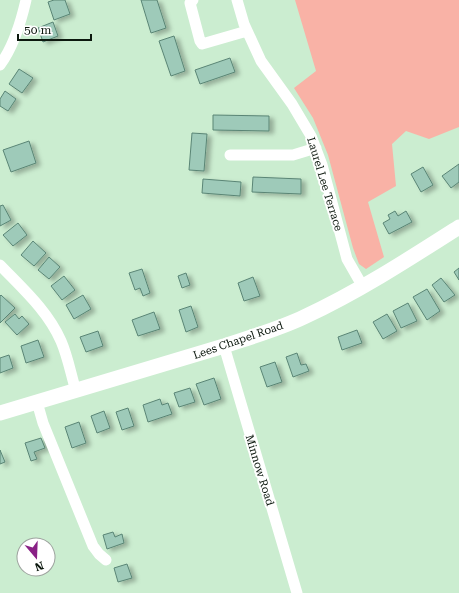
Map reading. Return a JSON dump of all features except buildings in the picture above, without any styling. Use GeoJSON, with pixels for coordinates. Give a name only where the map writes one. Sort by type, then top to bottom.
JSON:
{"type":"FeatureCollection","features":[{"type":"Feature","properties":{"kind":"main road","name":"Lees Chapel Road"},"geometry":{"type":"LineString","coordinates":[[0,413],[224,346],[304,317],[363,287],[459,227]]}},
{"type":"Feature","properties":{"kind":"street"},"geometry":{"type":"LineString","coordinates":[[0,65],[5,59],[20,25],[26,0]]}},
{"type":"Feature","properties":{"kind":"street"},"geometry":{"type":"LineString","coordinates":[[193,0],[190,3],[202,44],[247,31]]}},
{"type":"Feature","properties":{"kind":"street","name":"Laurel Lee Terrace"},"geometry":{"type":"LineString","coordinates":[[238,0],[244,24],[261,61],[292,104],[312,136],[322,165],[347,259],[363,287]]}},
{"type":"Feature","properties":{"kind":"street"},"geometry":{"type":"LineString","coordinates":[[230,155],[293,155],[316,148]]}},
{"type":"Feature","properties":{"kind":"street"},"geometry":{"type":"LineString","coordinates":[[0,265],[39,306],[55,328],[62,342],[76,391]]}},
{"type":"Feature","properties":{"kind":"street","name":"Minnow Road"},"geometry":{"type":"LineString","coordinates":[[224,346],[297,593]]}},
{"type":"Feature","properties":{"kind":"street"},"geometry":{"type":"LineString","coordinates":[[37,402],[43,423],[93,546],[106,560]]}},
{"type":"Feature","properties":{"kind":"shaded area"},"geometry":{"type":"Polygon","coordinates":[[[295,0],[459,0],[459,127],[429,139],[406,131],[392,144],[396,186],[368,202],[384,257],[366,269],[359,264],[353,248],[328,155],[313,118],[294,88],[316,71],[295,0]]]}}]}
